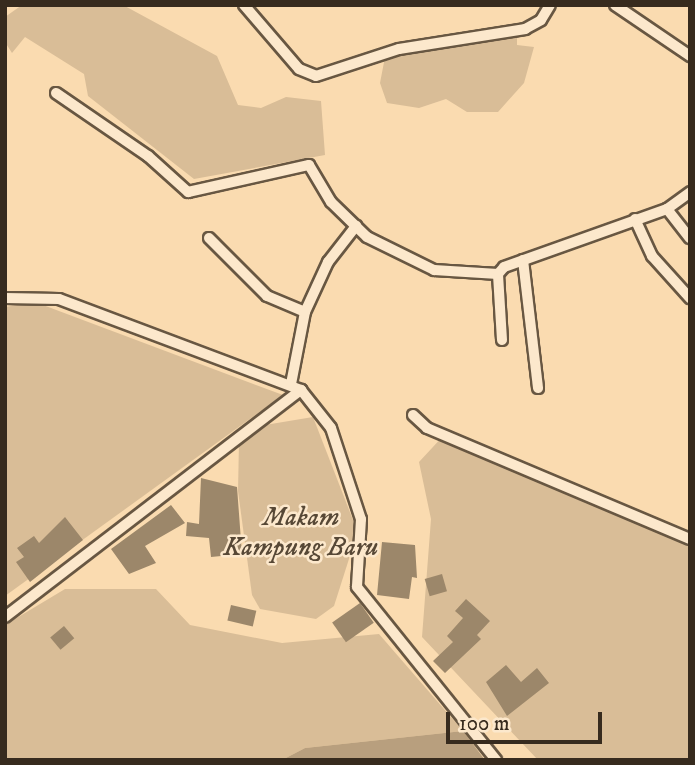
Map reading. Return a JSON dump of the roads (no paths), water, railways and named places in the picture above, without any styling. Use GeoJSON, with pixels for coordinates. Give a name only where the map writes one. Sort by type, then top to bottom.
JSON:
{"type":"FeatureCollection","features":[{"type":"Feature","properties":{"kind":"street"},"geometry":{"type":"LineString","coordinates":[[244,5],[299,69],[316,76],[399,49],[525,29],[541,20],[550,5]]}},
{"type":"Feature","properties":{"kind":"street"},"geometry":{"type":"LineString","coordinates":[[615,5],[690,56]]}},
{"type":"Feature","properties":{"kind":"street"},"geometry":{"type":"LineString","coordinates":[[56,93],[148,156],[188,192],[309,164],[331,202],[356,226],[434,270],[498,274],[523,260],[667,209],[690,192]]}},
{"type":"Feature","properties":{"kind":"street"},"geometry":{"type":"LineString","coordinates":[[667,209],[690,239]]}},
{"type":"Feature","properties":{"kind":"street"},"geometry":{"type":"LineString","coordinates":[[635,219],[652,256],[690,298]]}},
{"type":"Feature","properties":{"kind":"street"},"geometry":{"type":"LineString","coordinates":[[5,617],[296,387],[305,312],[328,262],[356,226]]}},
{"type":"Feature","properties":{"kind":"street"},"geometry":{"type":"LineString","coordinates":[[209,238],[267,296],[305,312]]}},
{"type":"Feature","properties":{"kind":"street"},"geometry":{"type":"LineString","coordinates":[[523,260],[538,388]]}},
{"type":"Feature","properties":{"kind":"street"},"geometry":{"type":"LineString","coordinates":[[498,274],[502,340]]}},
{"type":"Feature","properties":{"kind":"street"},"geometry":{"type":"LineString","coordinates":[[5,298],[59,299],[296,387],[331,428],[361,519],[357,587],[496,760]]}},
{"type":"Feature","properties":{"kind":"street"},"geometry":{"type":"LineString","coordinates":[[413,415],[427,428],[690,539]]}},
{"type":"Feature","properties":{"kind":"park label","name":"Makam Kampung Baru"},"geometry":{"type":"Point","coordinates":[301,533]}}]}
